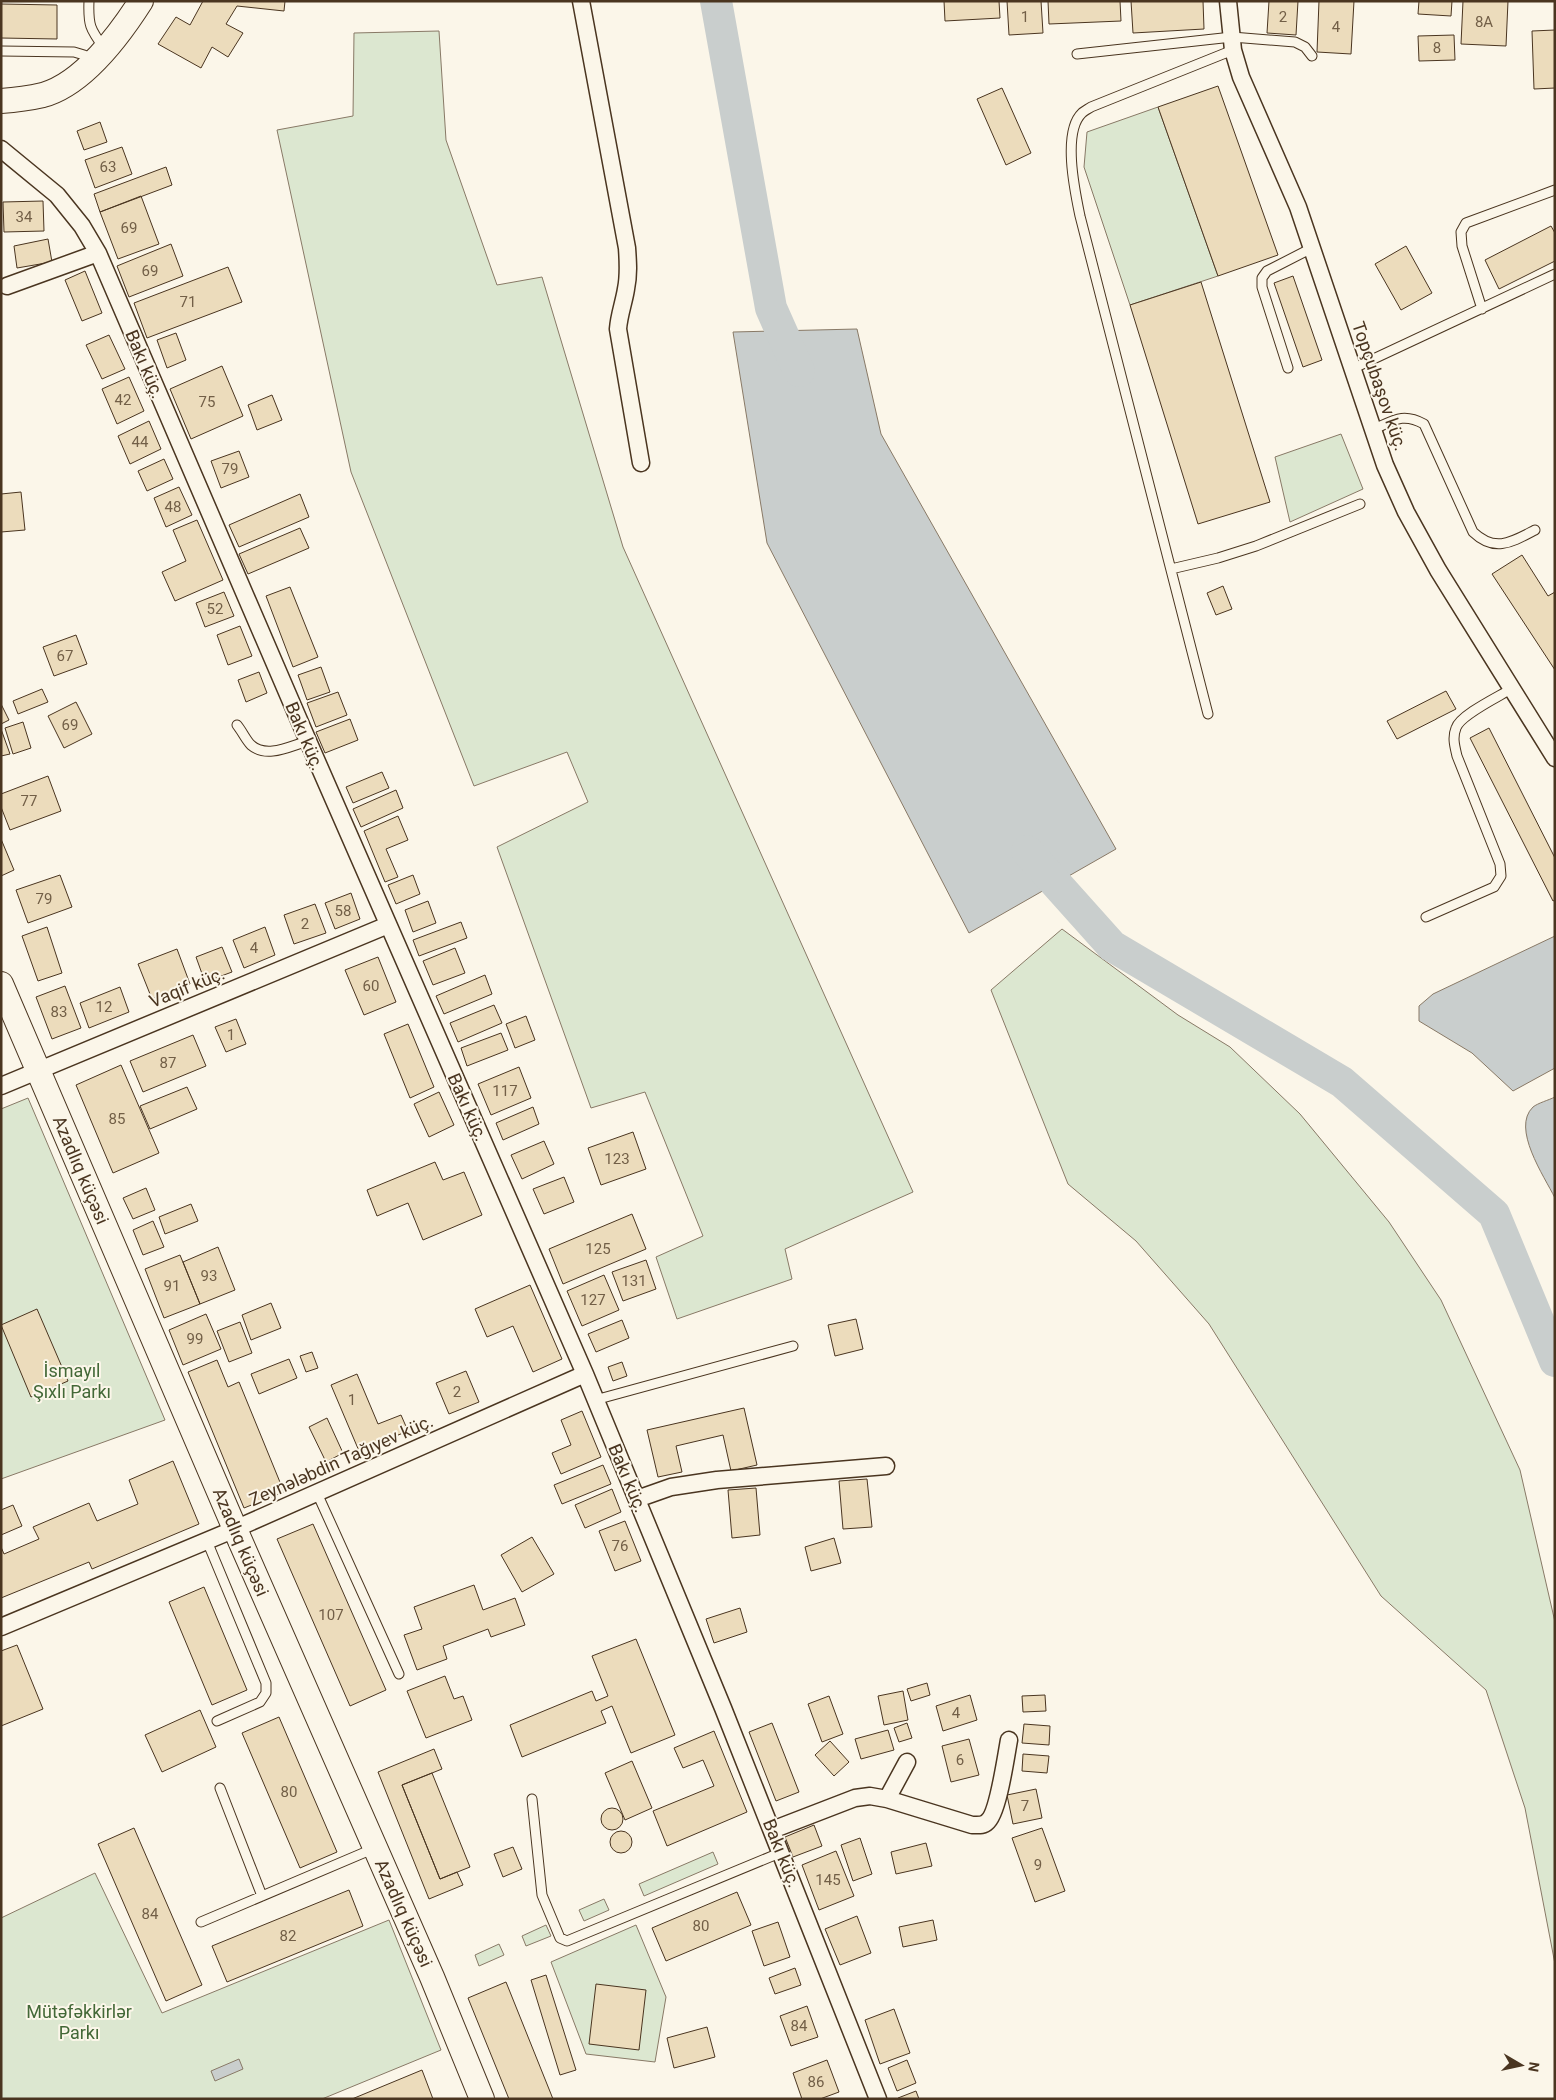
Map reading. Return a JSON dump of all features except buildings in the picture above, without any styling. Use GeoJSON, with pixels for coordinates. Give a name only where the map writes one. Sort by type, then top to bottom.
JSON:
{"type":"FeatureCollection","features":[{"type":"Feature","properties":{"kind":"street"},"geometry":{"type":"LineString","coordinates":[[1,101],[44,95],[68,82],[98,56],[141,1]]}},
{"type":"Feature","properties":{"kind":"street"},"geometry":{"type":"LineString","coordinates":[[581,1],[627,248],[629,268],[626,289],[619,314],[618,329],[641,463]]}},
{"type":"Feature","properties":{"kind":"street","name":"Topçubaşov küç."},"geometry":{"type":"LineString","coordinates":[[1228,1],[1232,44],[1241,77],[1298,207],[1372,430],[1406,512],[1438,570],[1555,758]]}},
{"type":"Feature","properties":{"kind":"street","name":"Bakı küç."},"geometry":{"type":"LineString","coordinates":[[1,149],[57,195],[82,226],[98,253],[388,926],[596,1400],[782,1852],[878,2099]]}},
{"type":"Feature","properties":{"kind":"street"},"geometry":{"type":"LineString","coordinates":[[6,286],[98,253]]}},
{"type":"Feature","properties":{"kind":"street","name":"Vaqif küç."},"geometry":{"type":"LineString","coordinates":[[1,1086],[38,1069],[388,926]]}},
{"type":"Feature","properties":{"kind":"street","name":"Azadlıq küçəsi"},"geometry":{"type":"LineString","coordinates":[[1,984],[235,1529],[432,1977],[478,2097]]}},
{"type":"Feature","properties":{"kind":"street","name":"Zeynələbdin Tağıyev küç."},"geometry":{"type":"LineString","coordinates":[[1,1627],[235,1529],[585,1374]]}},
{"type":"Feature","properties":{"kind":"street"},"geometry":{"type":"LineString","coordinates":[[637,1499],[671,1487],[717,1480],[886,1466]]}},
{"type":"Feature","properties":{"kind":"street"},"geometry":{"type":"LineString","coordinates":[[772,1830],[855,1798],[870,1796],[887,1798],[972,1825],[981,1825],[989,1821],[996,1808],[1009,1740]]}},
{"type":"Feature","properties":{"kind":"street"},"geometry":{"type":"LineString","coordinates":[[887,1798],[907,1762]]}},
{"type":"Feature","properties":{"kind":"lane"},"geometry":{"type":"LineString","coordinates":[[1,51],[74,52],[98,56],[88,21],[89,1]]}},
{"type":"Feature","properties":{"kind":"lane"},"geometry":{"type":"LineString","coordinates":[[1077,54],[1295,42],[1305,47],[1312,56]]}},
{"type":"Feature","properties":{"kind":"lane"},"geometry":{"type":"LineString","coordinates":[[1208,714],[1080,216],[1072,166],[1072,143],[1074,128],[1080,114],[1091,107],[1232,44]]}},
{"type":"Feature","properties":{"kind":"lane"},"geometry":{"type":"LineString","coordinates":[[1482,309],[1462,246],[1461,232],[1466,223],[1555,190]]}},
{"type":"Feature","properties":{"kind":"lane"},"geometry":{"type":"LineString","coordinates":[[1288,368],[1262,287],[1262,278],[1267,271],[1312,248]]}},
{"type":"Feature","properties":{"kind":"lane"},"geometry":{"type":"LineString","coordinates":[[1352,369],[1555,274]]}},
{"type":"Feature","properties":{"kind":"lane"},"geometry":{"type":"LineString","coordinates":[[1372,430],[1399,418],[1412,418],[1424,424],[1473,532],[1482,540],[1491,544],[1509,544],[1535,530]]}},
{"type":"Feature","properties":{"kind":"lane"},"geometry":{"type":"LineString","coordinates":[[1171,569],[1218,558],[1256,546],[1360,504]]}},
{"type":"Feature","properties":{"kind":"lane"},"geometry":{"type":"LineString","coordinates":[[1426,917],[1494,887],[1501,876],[1500,864],[1457,756],[1454,742],[1456,727],[1464,719],[1511,689]]}},
{"type":"Feature","properties":{"kind":"lane"},"geometry":{"type":"LineString","coordinates":[[238,725],[250,744],[260,751],[270,752],[308,741]]}},
{"type":"Feature","properties":{"kind":"lane"},"geometry":{"type":"LineString","coordinates":[[596,1400],[793,1346]]}},
{"type":"Feature","properties":{"kind":"lane"},"geometry":{"type":"LineString","coordinates":[[317,1493],[399,1674]]}},
{"type":"Feature","properties":{"kind":"lane"},"geometry":{"type":"LineString","coordinates":[[207,1541],[266,1683],[266,1693],[260,1702],[217,1721]]}},
{"type":"Feature","properties":{"kind":"lane"},"geometry":{"type":"LineString","coordinates":[[220,1788],[262,1896]]}},
{"type":"Feature","properties":{"kind":"lane"},"geometry":{"type":"LineString","coordinates":[[532,1799],[542,1895],[560,1938],[567,1942],[782,1852]]}},
{"type":"Feature","properties":{"kind":"lane"},"geometry":{"type":"LineString","coordinates":[[202,1922],[376,1848]]}},
{"type":"Feature","properties":{"kind":"green space"},"geometry":{"type":"Polygon","coordinates":[[[439,31],[446,140],[497,285],[542,277],[623,547],[913,1192],[785,1249],[792,1279],[677,1319],[656,1257],[703,1236],[645,1092],[591,1108],[497,847],[588,802],[567,752],[474,786],[351,472],[277,130],[353,116],[354,33],[439,31]]]}},
{"type":"Feature","properties":{"kind":"green space"},"geometry":{"type":"Polygon","coordinates":[[[1158,107],[1218,276],[1130,305],[1084,167],[1087,132],[1158,107]]]}},
{"type":"Feature","properties":{"kind":"green space"},"geometry":{"type":"Polygon","coordinates":[[[1341,434],[1363,489],[1290,522],[1275,457],[1341,434]]]}},
{"type":"Feature","properties":{"kind":"green space"},"geometry":{"type":"Polygon","coordinates":[[[1062,929],[1178,1015],[1230,1047],[1300,1114],[1389,1222],[1441,1300],[1520,1470],[1555,1622],[1555,1964],[1525,1808],[1486,1690],[1381,1596],[1209,1324],[1136,1241],[1068,1184],[991,990],[1062,929]]]}},
{"type":"Feature","properties":{"kind":"green space","name":"İsmayıl Şıxlı Parkı"},"geometry":{"type":"Polygon","coordinates":[[[28,1098],[165,1420],[1,1479],[1,1109],[28,1098]]]}},
{"type":"Feature","properties":{"kind":"green space"},"geometry":{"type":"Polygon","coordinates":[[[713,1852],[718,1864],[644,1896],[639,1884],[713,1852]]]}},
{"type":"Feature","properties":{"kind":"green space","name":"Mütəfəkkirlər Parkı"},"geometry":{"type":"Polygon","coordinates":[[[95,1873],[162,2013],[389,1920],[441,2050],[322,2099],[1,2099],[1,1918],[95,1873]]]}},
{"type":"Feature","properties":{"kind":"green space"},"geometry":{"type":"Polygon","coordinates":[[[604,1899],[609,1910],[584,1921],[579,1910],[604,1899]]]}},
{"type":"Feature","properties":{"kind":"green space"},"geometry":{"type":"Polygon","coordinates":[[[546,1925],[551,1936],[526,1946],[522,1936],[546,1925]]]}},
{"type":"Feature","properties":{"kind":"green space"},"geometry":{"type":"Polygon","coordinates":[[[636,1925],[666,1997],[655,2062],[586,2054],[551,1962],[636,1925]]]}},
{"type":"Feature","properties":{"kind":"green space"},"geometry":{"type":"Polygon","coordinates":[[[499,1944],[504,1955],[479,1966],[475,1955],[499,1944]]]}},
{"type":"Feature","properties":{"kind":"shaded area"},"geometry":{"type":"Polygon","coordinates":[[[857,329],[881,434],[1116,849],[969,933],[767,543],[733,332],[857,329]]]}},
{"type":"Feature","properties":{"kind":"shaded area"},"geometry":{"type":"Polygon","coordinates":[[[1555,936],[1555,1068],[1513,1091],[1472,1053],[1419,1021],[1419,1006],[1433,994],[1555,936]]]}},
{"type":"Feature","properties":{"kind":"shaded area"},"geometry":{"type":"Polygon","coordinates":[[[1555,1097],[1555,1198],[1537,1165],[1527,1139],[1526,1127],[1527,1116],[1533,1107],[1555,1097]]]}},
{"type":"Feature","properties":{"kind":"shaded area"},"geometry":{"type":"Polygon","coordinates":[[[239,2059],[243,2069],[215,2081],[211,2071],[239,2059]]]}},
{"type":"Feature","properties":{"kind":"waterway"},"geometry":{"type":"LineString","coordinates":[[716,1],[771,308],[799,371]]}},
{"type":"Feature","properties":{"kind":"waterway"},"geometry":{"type":"LineString","coordinates":[[1027,851],[1112,946],[1342,1082],[1494,1214],[1555,1361]]}}]}
